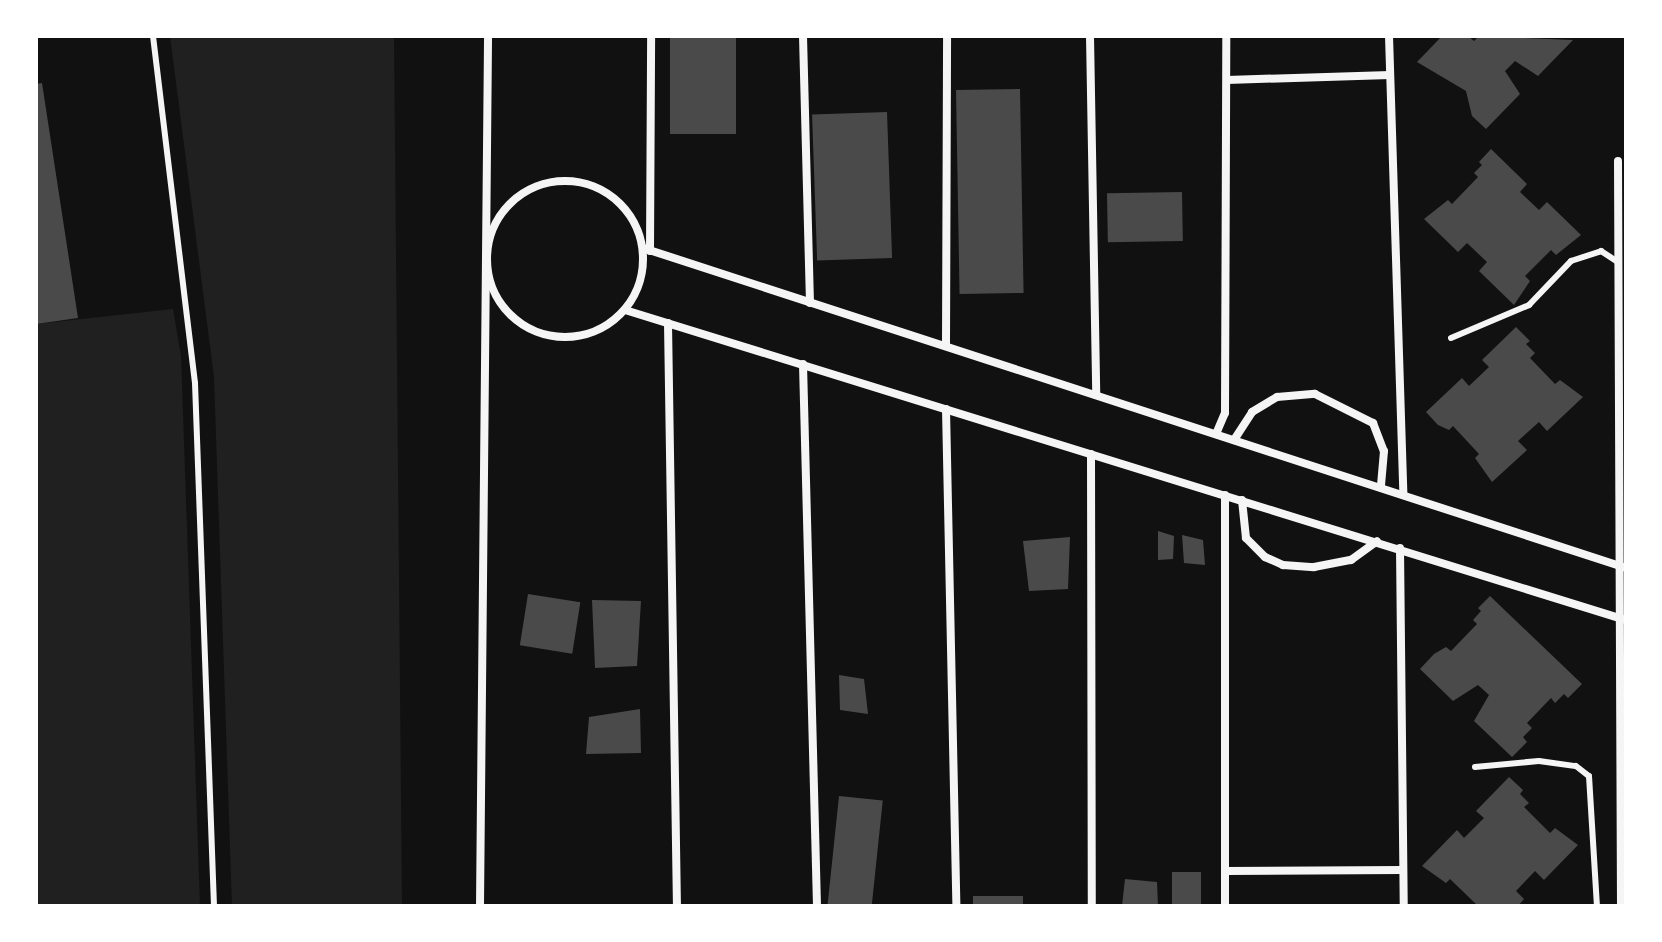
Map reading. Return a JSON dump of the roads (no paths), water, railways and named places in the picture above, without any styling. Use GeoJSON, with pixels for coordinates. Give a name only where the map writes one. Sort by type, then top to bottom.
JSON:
{"type":"FeatureCollection","features":[{"type":"Feature","properties":{"kind":"street"},"geometry":{"type":"LineString","coordinates":[[480,906],[488,36]]}},
{"type":"Feature","properties":{"kind":"street"},"geometry":{"type":"LineString","coordinates":[[651,36],[646,249],[637,291],[625,310],[583,335],[558,337],[534,331],[497,298],[488,250],[495,226],[509,205],[552,182],[601,189],[636,224],[646,249],[946,344],[1624,567]]}},
{"type":"Feature","properties":{"kind":"street"},"geometry":{"type":"LineString","coordinates":[[803,36],[810,303]]}},
{"type":"Feature","properties":{"kind":"street"},"geometry":{"type":"LineString","coordinates":[[946,344],[947,36]]}},
{"type":"Feature","properties":{"kind":"street"},"geometry":{"type":"LineString","coordinates":[[1090,36],[1096,395]]}},
{"type":"Feature","properties":{"kind":"street"},"geometry":{"type":"LineString","coordinates":[[1216,434],[1225,413],[1226,36]]}},
{"type":"Feature","properties":{"kind":"street"},"geometry":{"type":"LineString","coordinates":[[1389,36],[1403,493]]}},
{"type":"Feature","properties":{"kind":"street"},"geometry":{"type":"LineString","coordinates":[[1227,80],[1390,75]]}},
{"type":"Feature","properties":{"kind":"street"},"geometry":{"type":"LineString","coordinates":[[1618,161],[1624,567],[1621,906]]}},
{"type":"Feature","properties":{"kind":"street"},"geometry":{"type":"LineString","coordinates":[[625,310],[1623,618]]}},
{"type":"Feature","properties":{"kind":"street"},"geometry":{"type":"LineString","coordinates":[[668,323],[677,906]]}},
{"type":"Feature","properties":{"kind":"street"},"geometry":{"type":"LineString","coordinates":[[803,364],[817,906]]}},
{"type":"Feature","properties":{"kind":"street"},"geometry":{"type":"LineString","coordinates":[[1234,440],[1252,412],[1277,397],[1315,394],[1373,423],[1384,451],[1381,486]]}},
{"type":"Feature","properties":{"kind":"street"},"geometry":{"type":"LineString","coordinates":[[946,409],[956,906]]}},
{"type":"Feature","properties":{"kind":"street"},"geometry":{"type":"LineString","coordinates":[[1091,454],[1092,906]]}},
{"type":"Feature","properties":{"kind":"street"},"geometry":{"type":"LineString","coordinates":[[1225,495],[1225,906]]}},
{"type":"Feature","properties":{"kind":"street"},"geometry":{"type":"LineString","coordinates":[[1242,500],[1246,538],[1265,557],[1283,565],[1314,567],[1351,560],[1377,541]]}},
{"type":"Feature","properties":{"kind":"street"},"geometry":{"type":"LineString","coordinates":[[1400,548],[1404,906]]}},
{"type":"Feature","properties":{"kind":"street"},"geometry":{"type":"LineString","coordinates":[[1225,871],[1403,870]]}},
{"type":"Feature","properties":{"kind":"lane"},"geometry":{"type":"LineString","coordinates":[[153,36],[195,383],[214,906]]}},
{"type":"Feature","properties":{"kind":"lane"},"geometry":{"type":"LineString","coordinates":[[1451,338],[1529,305],[1571,261],[1601,251],[1621,264]]}},
{"type":"Feature","properties":{"kind":"lane"},"geometry":{"type":"LineString","coordinates":[[1475,767],[1539,761],[1576,766],[1589,776],[1597,906]]}}]}
